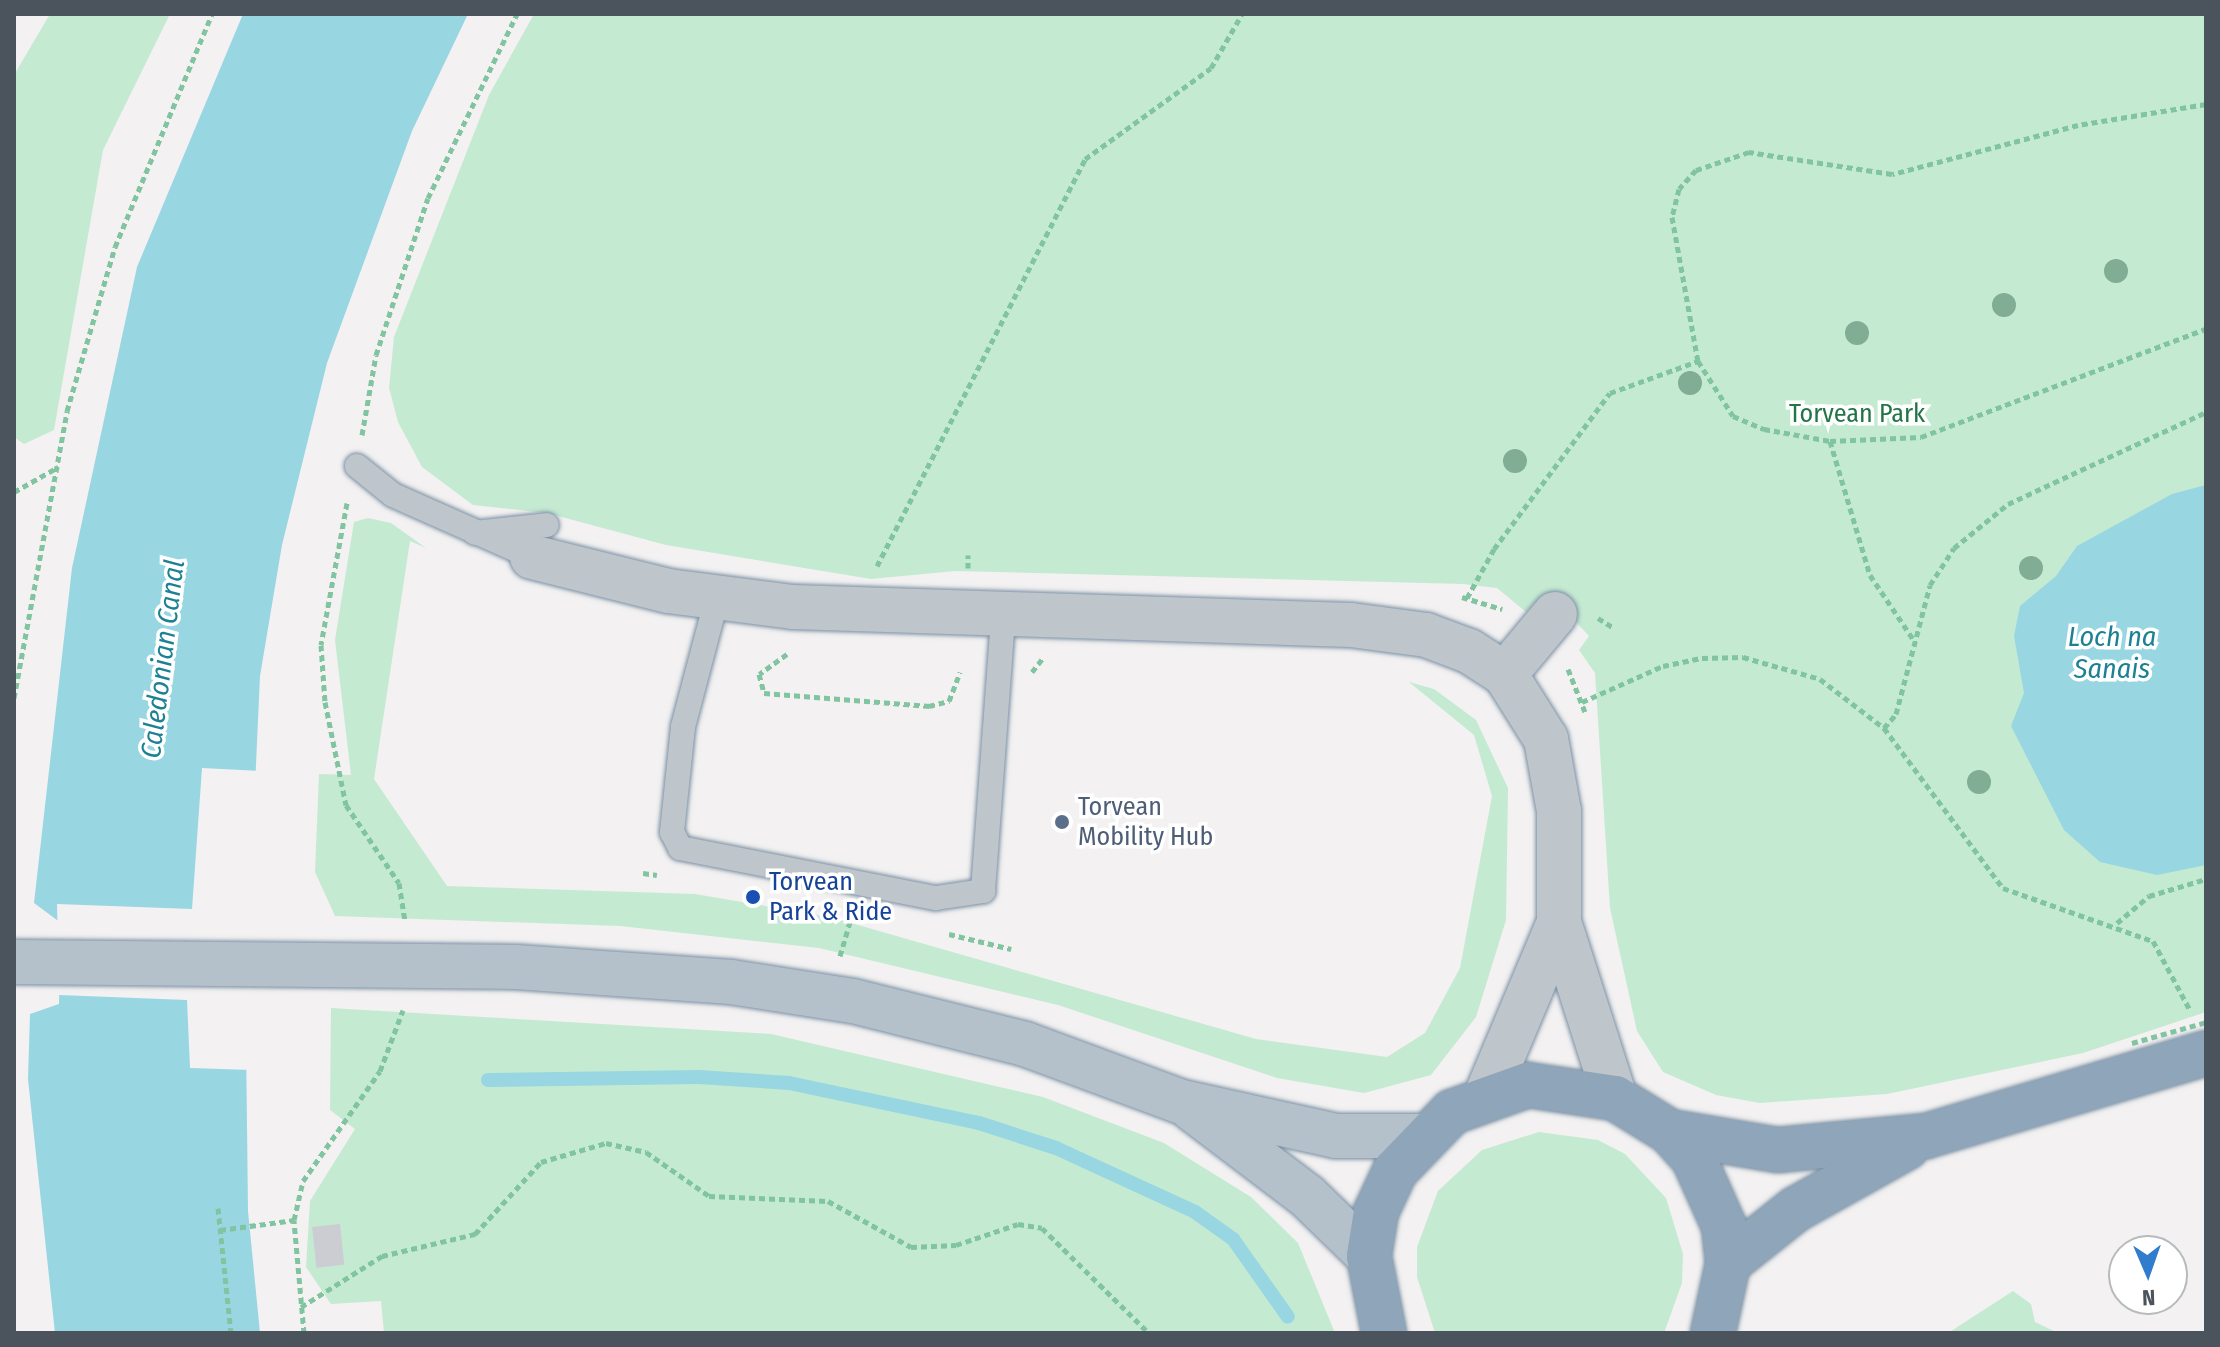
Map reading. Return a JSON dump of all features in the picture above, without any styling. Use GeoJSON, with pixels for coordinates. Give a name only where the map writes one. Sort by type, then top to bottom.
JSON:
{"type":"FeatureCollection","features":[{"type":"Feature","properties":{"kind":"highway"},"geometry":{"type":"LineString","coordinates":[[1728,1263],[1796,1209],[1926,1136],[2130,1054],[2206,1053]]}},
{"type":"Feature","properties":{"kind":"highway"},"geometry":{"type":"LineString","coordinates":[[1384,1333],[1369,1256],[1382,1198],[1422,1136],[1486,1096],[1528,1085],[1615,1098],[1670,1132],[1713,1191],[1728,1263],[1713,1333]]}},
{"type":"Feature","properties":{"kind":"highway"},"geometry":{"type":"LineString","coordinates":[[1670,1132],[1778,1150],[1926,1136]]}},
{"type":"Feature","properties":{"kind":"main road"},"geometry":{"type":"LineString","coordinates":[[32,962],[266,967],[516,967],[731,982],[853,1001],[1025,1044],[1182,1102],[1336,1136],[1422,1136]]}},
{"type":"Feature","properties":{"kind":"main road"},"geometry":{"type":"LineString","coordinates":[[1182,1102],[1307,1196],[1369,1256]]}},
{"type":"Feature","properties":{"kind":"street"},"geometry":{"type":"LineString","coordinates":[[540,541],[717,598],[1003,617],[1378,628],[1426,635],[1505,674],[1532,709],[1557,776],[1559,922],[1615,1098]]}},
{"type":"Feature","properties":{"kind":"street"},"geometry":{"type":"LineString","coordinates":[[1505,674],[1555,614]]}},
{"type":"Feature","properties":{"kind":"street"},"geometry":{"type":"LineString","coordinates":[[1486,1096],[1559,922]]}},
{"type":"Feature","properties":{"kind":"lane"},"geometry":{"type":"LineString","coordinates":[[357,466],[393,495],[468,533],[540,541]]}},
{"type":"Feature","properties":{"kind":"lane"},"geometry":{"type":"LineString","coordinates":[[468,533],[540,541]]}},
{"type":"Feature","properties":{"kind":"lane"},"geometry":{"type":"LineString","coordinates":[[717,598],[683,727],[672,832],[680,848],[936,898],[983,891],[1003,617]]}},
{"type":"Feature","properties":{"kind":"path"},"geometry":{"type":"LineString","coordinates":[[14,698],[67,411],[115,247],[212,14]]}},
{"type":"Feature","properties":{"kind":"path"},"geometry":{"type":"LineString","coordinates":[[871,579],[1085,159],[1211,68],[1242,14]]}},
{"type":"Feature","properties":{"kind":"path"},"geometry":{"type":"LineString","coordinates":[[2206,104],[2078,125],[1902,173],[1783,154],[1718,159],[1679,189],[1672,217],[1698,361],[1733,416],[1830,441],[1921,437],[2206,329]]}},
{"type":"Feature","properties":{"kind":"path"},"geometry":{"type":"LineString","coordinates":[[1467,598],[1494,549],[1610,393],[1698,361]]}},
{"type":"Feature","properties":{"kind":"path"},"geometry":{"type":"LineString","coordinates":[[1884,728],[1896,714],[1913,639],[1930,585],[1954,548],[2008,504],[2206,412]]}},
{"type":"Feature","properties":{"kind":"path"},"geometry":{"type":"LineString","coordinates":[[1830,441],[1870,575],[1913,639]]}},
{"type":"Feature","properties":{"kind":"path"},"geometry":{"type":"LineString","coordinates":[[14,492],[59,466]]}},
{"type":"Feature","properties":{"kind":"path"},"geometry":{"type":"LineString","coordinates":[[961,670],[1038,672],[1054,648]]}},
{"type":"Feature","properties":{"kind":"path"},"geometry":{"type":"LineString","coordinates":[[802,650],[765,667],[758,684],[764,693],[929,706],[949,701],[961,670],[959,660]]}},
{"type":"Feature","properties":{"kind":"path"},"geometry":{"type":"LineString","coordinates":[[1582,702],[1663,666],[1743,657],[1820,679],[1884,728],[2003,888],[2117,923],[2153,941],[2206,1040]]}},
{"type":"Feature","properties":{"kind":"path"},"geometry":{"type":"LineString","coordinates":[[2117,923],[2149,896],[2206,879]]}},
{"type":"Feature","properties":{"kind":"path"},"geometry":{"type":"LineString","coordinates":[[839,961],[853,910]]}},
{"type":"Feature","properties":{"kind":"path"},"geometry":{"type":"LineString","coordinates":[[304,1333],[294,1220],[303,1181],[380,1071],[402,1026],[404,1000]]}},
{"type":"Feature","properties":{"kind":"path"},"geometry":{"type":"LineString","coordinates":[[2130,1054],[2206,1022]]}},
{"type":"Feature","properties":{"kind":"path"},"geometry":{"type":"LineString","coordinates":[[301,1307],[382,1256],[475,1234],[541,1162],[606,1143],[646,1152],[709,1196],[828,1201],[911,1247],[945,1248],[1018,1224],[1042,1228],[1149,1333]]}},
{"type":"Feature","properties":{"kind":"path"},"geometry":{"type":"LineString","coordinates":[[218,1208],[231,1333]]}},
{"type":"Feature","properties":{"kind":"path"},"geometry":{"type":"LineString","coordinates":[[220,1230],[294,1220]]}},
{"type":"Feature","properties":{"kind":"green space"},"geometry":{"type":"Polygon","coordinates":[[[50,14],[170,14],[103,150],[54,430],[24,444],[14,437],[14,75],[50,14]]]}},
{"type":"Feature","properties":{"kind":"green space","name":"Torvean Park"},"geometry":{"type":"Polygon","coordinates":[[[534,14],[2206,14],[2206,1012],[2083,1053],[1887,1094],[1760,1103],[1716,1095],[1663,1072],[1637,1031],[1610,908],[1595,673],[1579,650],[1589,636],[1551,596],[1543,595],[1526,612],[1497,588],[1463,584],[955,571],[871,579],[666,545],[547,513],[473,505],[422,467],[398,422],[389,388],[394,337],[489,95],[534,14]]]}},
{"type":"Feature","properties":{"kind":"green space"},"geometry":{"type":"Polygon","coordinates":[[[368,518],[391,523],[426,548],[410,541],[374,779],[447,886],[695,894],[830,917],[1256,1039],[1387,1057],[1425,1033],[1460,968],[1492,796],[1474,735],[1409,682],[1434,689],[1476,720],[1508,788],[1506,920],[1476,1017],[1431,1075],[1364,1093],[1277,1078],[1058,1005],[819,948],[620,926],[335,916],[315,872],[319,774],[351,775],[335,640],[354,522],[368,518]]]}},
{"type":"Feature","properties":{"kind":"green space"},"geometry":{"type":"Polygon","coordinates":[[[331,1008],[771,1034],[1043,1097],[1164,1143],[1251,1197],[1298,1243],[1335,1333],[384,1333],[381,1301],[331,1304],[306,1267],[310,1201],[355,1129],[330,1110],[331,1008]]]}},
{"type":"Feature","properties":{"kind":"green space"},"geometry":{"type":"Polygon","coordinates":[[[1539,1132],[1598,1140],[1625,1154],[1666,1198],[1683,1254],[1682,1283],[1664,1333],[1435,1333],[1417,1277],[1417,1247],[1438,1191],[1482,1150],[1539,1132]]]}},
{"type":"Feature","properties":{"kind":"green space"},"geometry":{"type":"Polygon","coordinates":[[[2013,1291],[2031,1304],[2035,1322],[2058,1333],[1948,1333],[2013,1291]]]}},
{"type":"Feature","properties":{"kind":"water","name":"Caledonian Canal"},"geometry":{"type":"Polygon","coordinates":[[[243,14],[468,14],[412,131],[327,363],[282,545],[260,676],[251,875],[214,924],[212,1007],[246,1040],[248,1211],[260,1333],[55,1333],[28,1079],[30,1014],[59,1004],[61,923],[34,903],[72,568],[137,267],[243,14]]]}},
{"type":"Feature","properties":{"kind":"water","name":"Loch na Sanais"},"geometry":{"type":"Polygon","coordinates":[[[2206,485],[2206,865],[2157,875],[2100,862],[2064,830],[2011,726],[2024,693],[2014,636],[2020,606],[2056,576],[2077,546],[2172,494],[2206,485]]]}},
{"type":"Feature","properties":{"kind":"pier"},"geometry":{"type":"Polygon","coordinates":[[[202,768],[260,771],[254,905],[218,926],[216,1006],[250,1038],[251,1070],[190,1068],[187,1000],[59,995],[57,904],[192,909],[202,768]]]}},
{"type":"Feature","properties":{"kind":"building"},"geometry":{"type":"Polygon","coordinates":[[[340,1224],[344,1265],[316,1268],[312,1227],[340,1224]]]}},
{"type":"Feature","properties":{"kind":"waterway"},"geometry":{"type":"LineString","coordinates":[[488,1080],[699,1077],[789,1083],[979,1123],[1056,1148],[1195,1212],[1233,1239],[1288,1317]]}},
{"type":"Feature","properties":{"kind":"place","name":"Torvean Mobility Hub"},"geometry":{"type":"Point","coordinates":[1062,822]}},
{"type":"Feature","properties":{"kind":"place","name":"Torvean Park & Ride"},"geometry":{"type":"Point","coordinates":[753,897]}}]}
